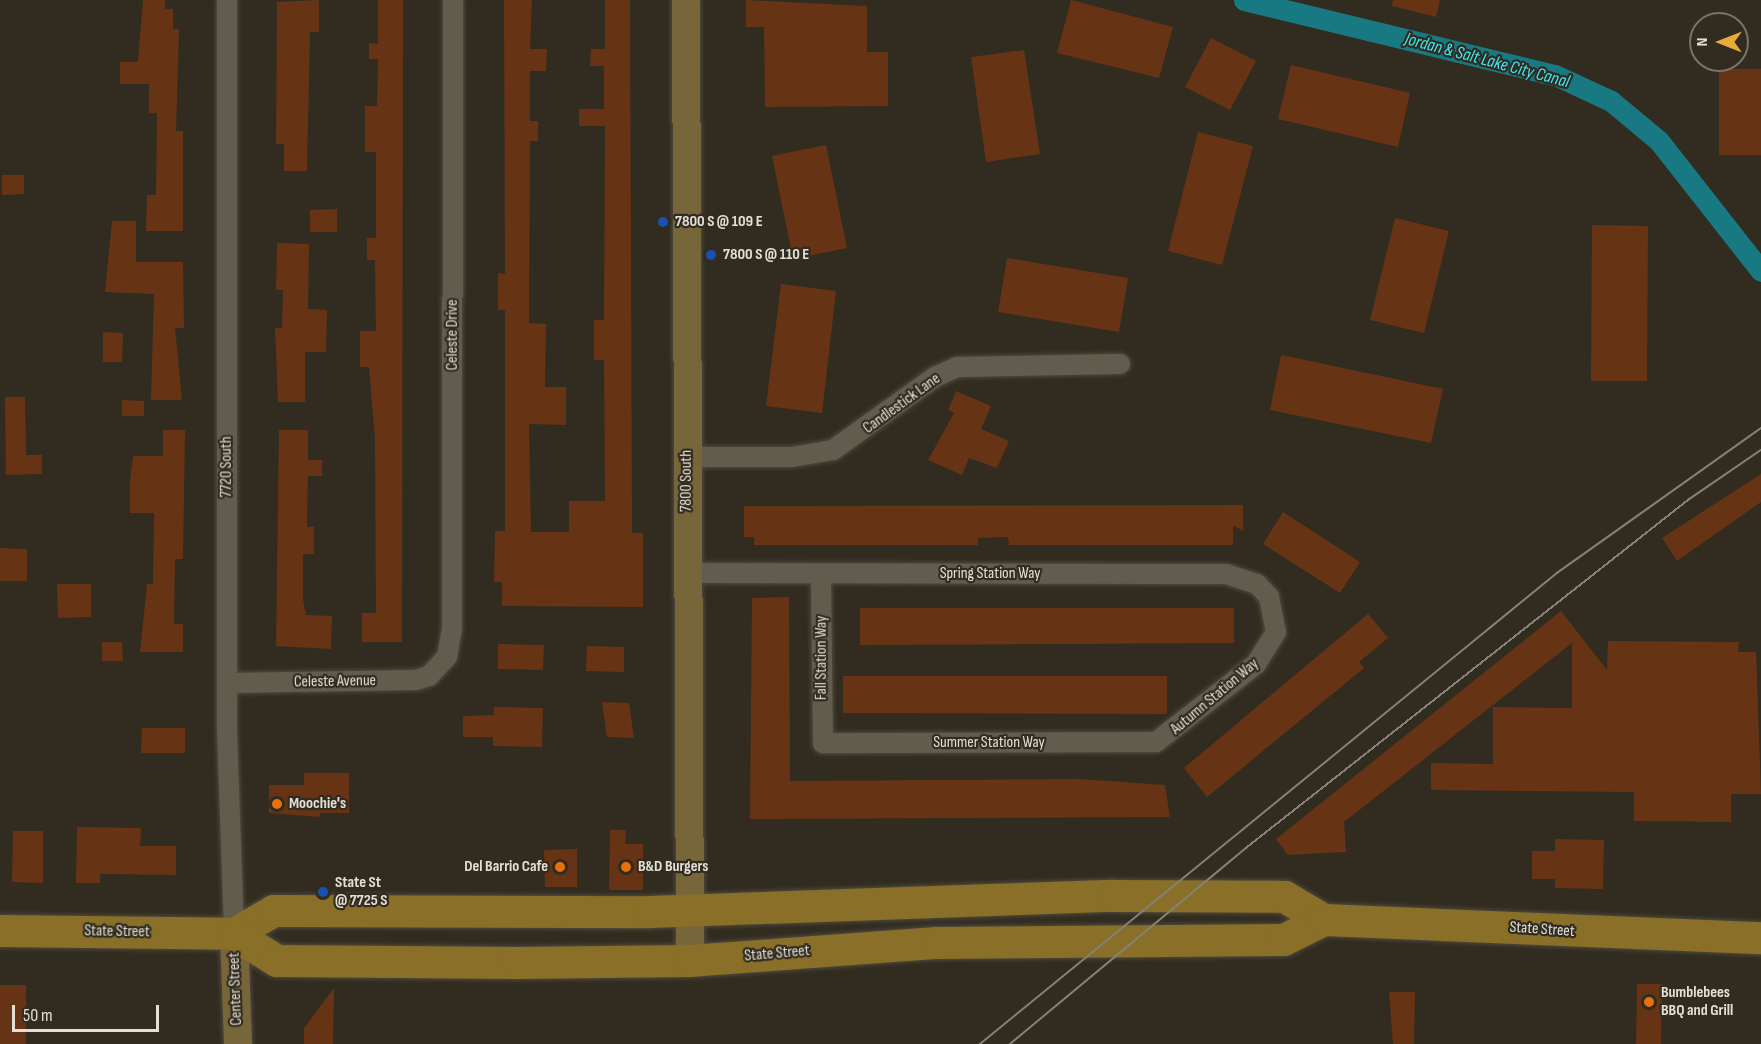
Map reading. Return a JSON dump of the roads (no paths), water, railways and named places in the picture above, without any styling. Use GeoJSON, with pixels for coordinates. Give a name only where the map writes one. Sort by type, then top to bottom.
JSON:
{"type":"FeatureCollection","features":[{"type":"Feature","properties":{"kind":"main road","name":"7800 South"},"geometry":{"type":"LineString","coordinates":[[686,0],[690,961]]}},
{"type":"Feature","properties":{"kind":"main road","name":"State Street"},"geometry":{"type":"LineString","coordinates":[[0,931],[234,934],[274,911],[688,910],[1199,896],[1285,897],[1324,920],[1761,938]]}},
{"type":"Feature","properties":{"kind":"main road","name":"State Street"},"geometry":{"type":"LineString","coordinates":[[234,934],[277,961],[690,961],[938,943],[1284,940],[1324,920]]}},
{"type":"Feature","properties":{"kind":"main road","name":"Center Street"},"geometry":{"type":"LineString","coordinates":[[234,934],[238,1044]]}},
{"type":"Feature","properties":{"kind":"street","name":"7720 South"},"geometry":{"type":"LineString","coordinates":[[227,0],[227,683],[234,934]]}},
{"type":"Feature","properties":{"kind":"street","name":"Celeste Drive"},"geometry":{"type":"LineString","coordinates":[[440,668],[452,630],[453,0]]}},
{"type":"Feature","properties":{"kind":"street","name":"Candlestick Lane"},"geometry":{"type":"LineString","coordinates":[[687,457],[792,457],[833,450],[935,377],[957,368],[1120,364]]}},
{"type":"Feature","properties":{"kind":"street","name":"Spring Station Way"},"geometry":{"type":"LineString","coordinates":[[687,573],[1226,574],[1257,584],[1275,612]]}},
{"type":"Feature","properties":{"kind":"street","name":"Fall Station Way"},"geometry":{"type":"LineString","coordinates":[[821,574],[823,743]]}},
{"type":"Feature","properties":{"kind":"street","name":"Autumn Station Way"},"geometry":{"type":"LineString","coordinates":[[1156,742],[1256,664],[1269,649],[1275,612]]}},
{"type":"Feature","properties":{"kind":"street","name":"Celeste Avenue"},"geometry":{"type":"LineString","coordinates":[[227,683],[402,681],[429,676],[440,668]]}},
{"type":"Feature","properties":{"kind":"street","name":"Summer Station Way"},"geometry":{"type":"LineString","coordinates":[[823,743],[1156,742]]}},
{"type":"Feature","properties":{"kind":"waterway","name":"Jordan & Salt Lake City Canal"},"geometry":{"type":"LineString","coordinates":[[1244,0],[1555,75],[1611,101],[1659,141],[1761,271]]}},
{"type":"Feature","properties":{"kind":"tram line"},"geometry":{"type":"LineString","coordinates":[[980,1044],[1557,573],[1761,428]]}},
{"type":"Feature","properties":{"kind":"tram line"},"geometry":{"type":"LineString","coordinates":[[1010,1044],[1246,848],[1688,500],[1761,450]]}},
{"type":"Feature","properties":{"kind":"place","name":"7800 S @ 109 E"},"geometry":{"type":"Point","coordinates":[663,222]}},
{"type":"Feature","properties":{"kind":"place","name":"7800 S @ 110 E"},"geometry":{"type":"Point","coordinates":[711,255]}},
{"type":"Feature","properties":{"kind":"place","name":"Moochie's"},"geometry":{"type":"Point","coordinates":[277,804]}},
{"type":"Feature","properties":{"kind":"place","name":"Del Barrio Cafe"},"geometry":{"type":"Point","coordinates":[560,867]}},
{"type":"Feature","properties":{"kind":"place","name":"B&D Burgers"},"geometry":{"type":"Point","coordinates":[626,867]}},
{"type":"Feature","properties":{"kind":"place","name":"State St @ 7725 S"},"geometry":{"type":"Point","coordinates":[323,892]}},
{"type":"Feature","properties":{"kind":"place","name":"Bumblebees BBQ and Grill"},"geometry":{"type":"Point","coordinates":[1649,1002]}}]}
